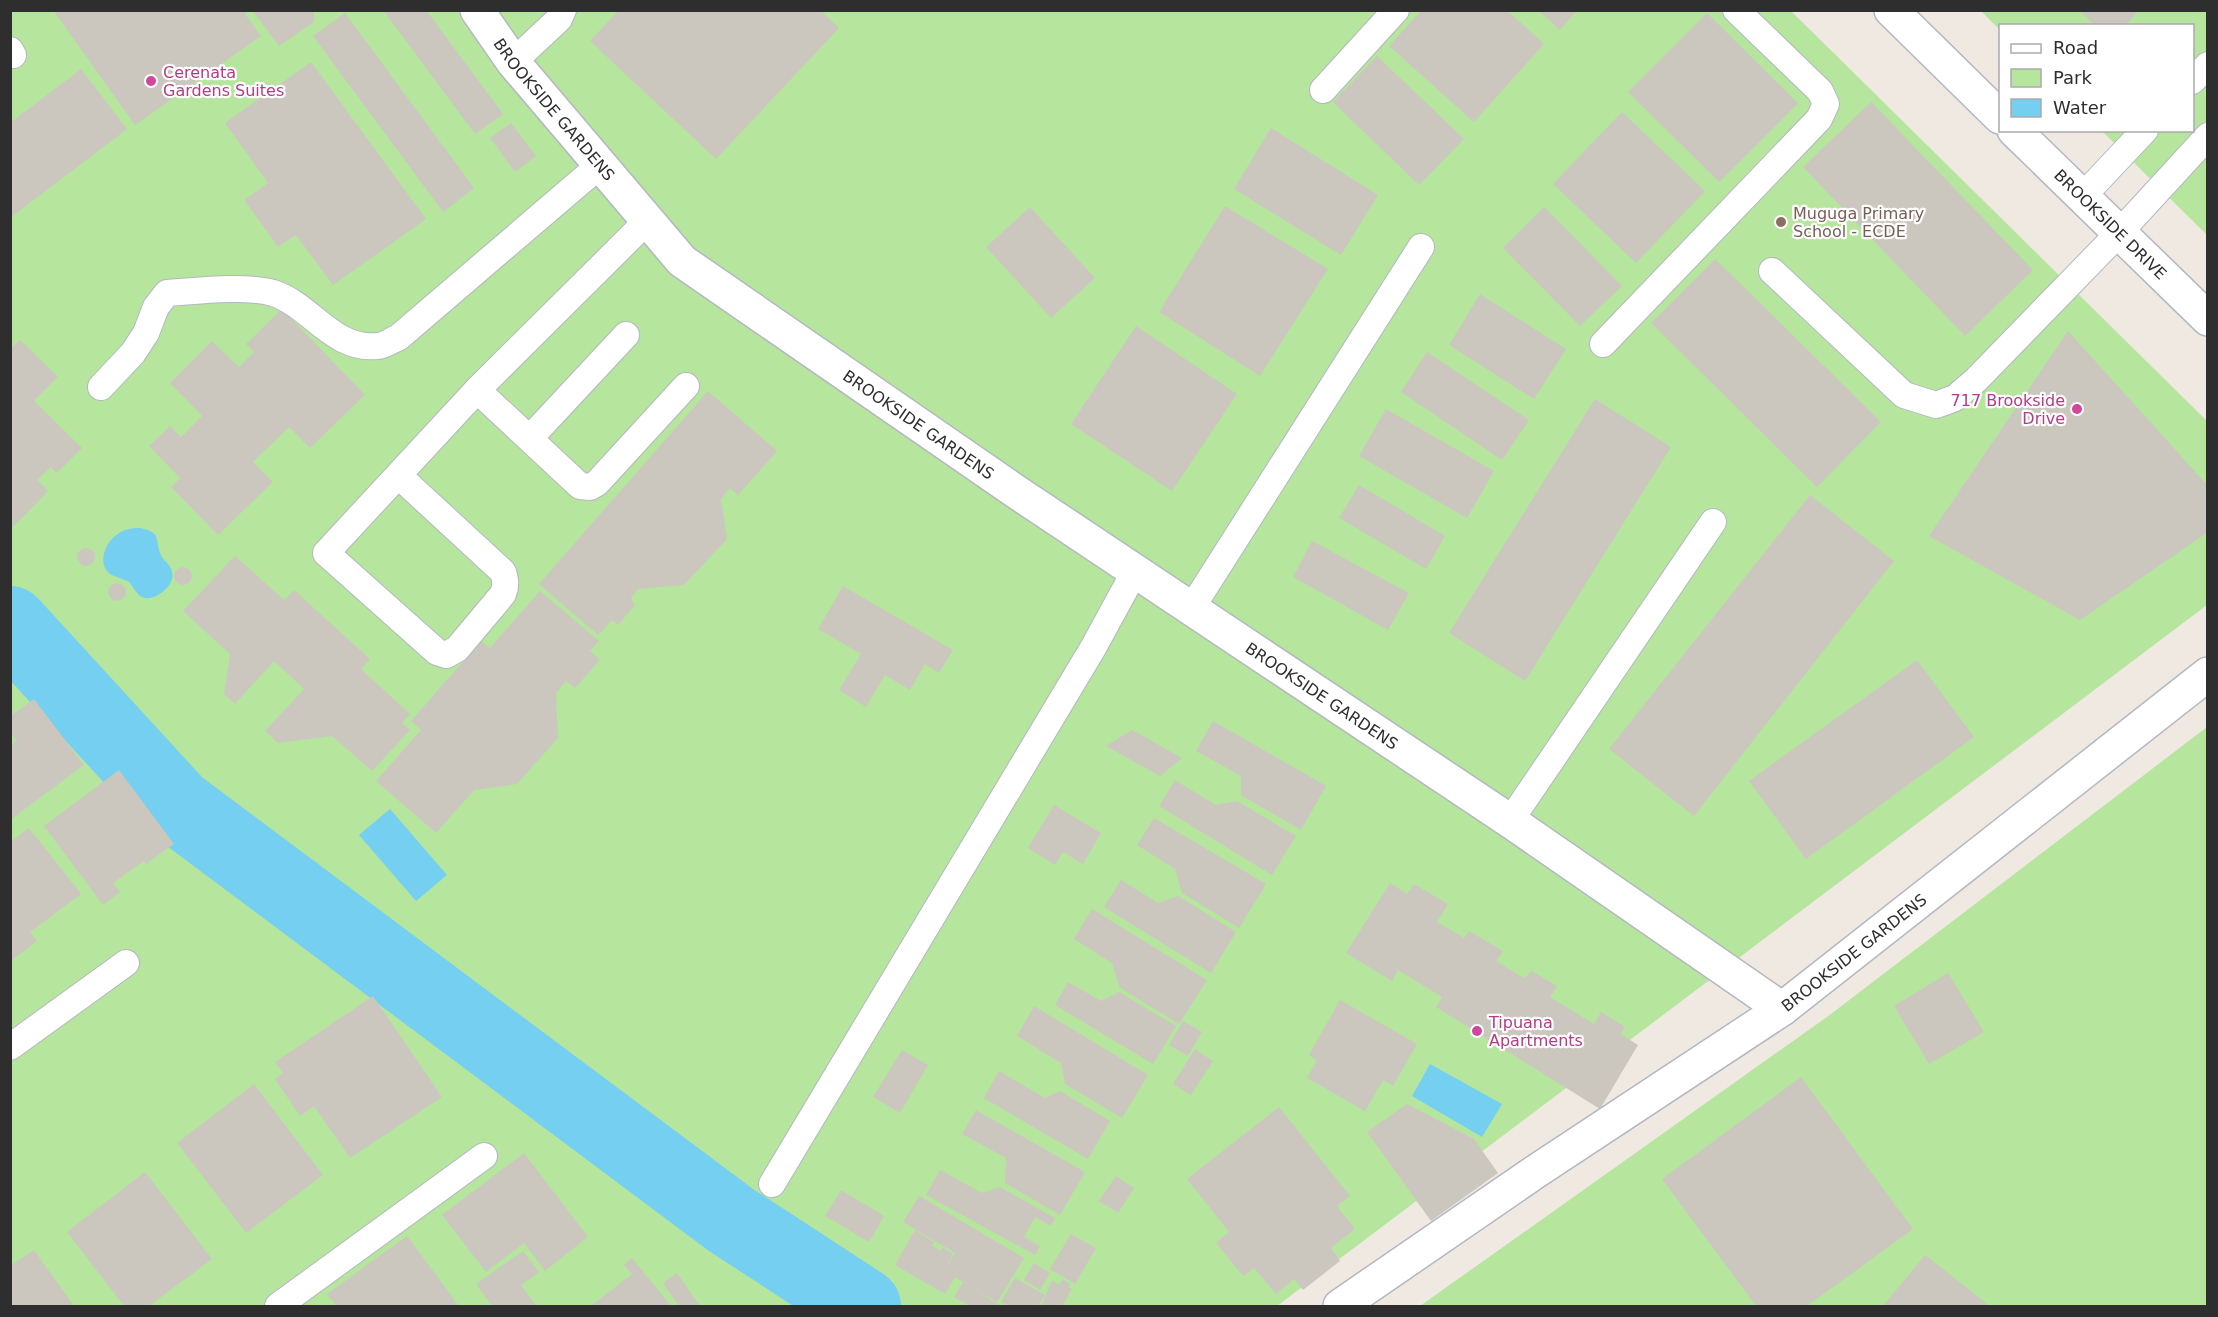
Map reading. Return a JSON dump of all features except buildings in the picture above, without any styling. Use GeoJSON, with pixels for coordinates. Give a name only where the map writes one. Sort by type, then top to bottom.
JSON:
{"type":"FeatureCollection","features":[{"type":"Feature","properties":{"kind":"street","name":"BROOKSIDE GARDENS"},"geometry":{"type":"LineString","coordinates":[[477,10],[513,62],[682,261],[1005,484],[1510,821],[1782,1009],[2208,674]]}},
{"type":"Feature","properties":{"kind":"street"},"geometry":{"type":"LineString","coordinates":[[1890,10],[1999,115]]}},
{"type":"Feature","properties":{"kind":"street","name":"BROOKSIDE DRIVE"},"geometry":{"type":"LineString","coordinates":[[2016,132],[2208,319]]}},
{"type":"Feature","properties":{"kind":"street"},"geometry":{"type":"LineString","coordinates":[[1340,1306],[1535,1172],[1782,1009]]}},
{"type":"Feature","properties":{"kind":"lane"},"geometry":{"type":"LineString","coordinates":[[513,62],[559,19],[563,10]]}},
{"type":"Feature","properties":{"kind":"lane"},"geometry":{"type":"LineString","coordinates":[[1323,90],[1396,10]]}},
{"type":"Feature","properties":{"kind":"lane"},"geometry":{"type":"LineString","coordinates":[[1602,344],[1819,119],[1826,104],[1820,91],[1736,10]]}},
{"type":"Feature","properties":{"kind":"lane"},"geometry":{"type":"LineString","coordinates":[[2194,80],[2208,65]]}},
{"type":"Feature","properties":{"kind":"lane"},"geometry":{"type":"LineString","coordinates":[[2082,196],[2143,132]]}},
{"type":"Feature","properties":{"kind":"lane"},"geometry":{"type":"LineString","coordinates":[[1772,270],[1904,395],[1936,405],[1955,398],[1976,380],[2119,233],[2208,136]]}},
{"type":"Feature","properties":{"kind":"lane"},"geometry":{"type":"LineString","coordinates":[[101,387],[134,352],[146,333],[156,306],[167,293],[258,290],[274,294],[293,301],[334,336],[357,345],[379,346],[399,337],[600,165]]}},
{"type":"Feature","properties":{"kind":"lane"},"geometry":{"type":"LineString","coordinates":[[399,476],[503,572],[505,577],[506,586],[503,594],[458,649],[446,655],[437,652],[326,553],[477,390],[648,220]]}},
{"type":"Feature","properties":{"kind":"lane"},"geometry":{"type":"LineString","coordinates":[[1191,609],[1421,247]]}},
{"type":"Feature","properties":{"kind":"lane"},"geometry":{"type":"LineString","coordinates":[[530,438],[626,335]]}},
{"type":"Feature","properties":{"kind":"lane"},"geometry":{"type":"LineString","coordinates":[[477,390],[580,486],[590,487],[597,483],[686,386]]}},
{"type":"Feature","properties":{"kind":"lane"},"geometry":{"type":"LineString","coordinates":[[1510,821],[1713,522]]}},
{"type":"Feature","properties":{"kind":"lane"},"geometry":{"type":"LineString","coordinates":[[772,1184],[1093,648],[1135,571]]}},
{"type":"Feature","properties":{"kind":"lane"},"geometry":{"type":"LineString","coordinates":[[10,1047],[126,963]]}},
{"type":"Feature","properties":{"kind":"lane"},"geometry":{"type":"LineString","coordinates":[[278,1306],[484,1156]]}},
{"type":"Feature","properties":{"kind":"green space"},"geometry":{"type":"Polygon","coordinates":[[[10,11],[1791,11],[2207,421],[2207,605],[1277,1306],[11,1306],[10,11]]]}},
{"type":"Feature","properties":{"kind":"green space"},"geometry":{"type":"Polygon","coordinates":[[[1981,11],[2207,11],[2207,235],[2103,132],[2194,132],[2194,24],[1999,24],[1999,29],[1981,11]]]}},
{"type":"Feature","properties":{"kind":"green space"},"geometry":{"type":"Polygon","coordinates":[[[2207,727],[2207,1306],[1420,1306],[1827,1017],[2207,727]]]}},
{"type":"Feature","properties":{"kind":"water"},"geometry":{"type":"Polygon","coordinates":[[[140,528],[155,535],[159,551],[172,572],[171,582],[163,592],[147,598],[140,596],[130,583],[109,573],[105,568],[103,558],[110,542],[120,532],[140,528]]]}},
{"type":"Feature","properties":{"kind":"water"},"geometry":{"type":"Polygon","coordinates":[[[390,809],[447,875],[416,901],[359,835],[390,809]]]}},
{"type":"Feature","properties":{"kind":"water"},"geometry":{"type":"Polygon","coordinates":[[[1430,1064],[1502,1104],[1482,1137],[1412,1096],[1430,1064]]]}},
{"type":"Feature","properties":{"kind":"waterway"},"geometry":{"type":"LineString","coordinates":[[10,624],[177,806],[731,1220],[863,1306]]}},
{"type":"Feature","properties":{"kind":"place","name":"Cerenata Gardens Suites"},"geometry":{"type":"Point","coordinates":[151,81]}},
{"type":"Feature","properties":{"kind":"place","name":"Muguga Primary School - ECDE"},"geometry":{"type":"Point","coordinates":[1781,222]}},
{"type":"Feature","properties":{"kind":"place","name":"717 Brookside Drive"},"geometry":{"type":"Point","coordinates":[2077,409]}},
{"type":"Feature","properties":{"kind":"place","name":"Tipuana Apartments"},"geometry":{"type":"Point","coordinates":[1477,1031]}}]}
